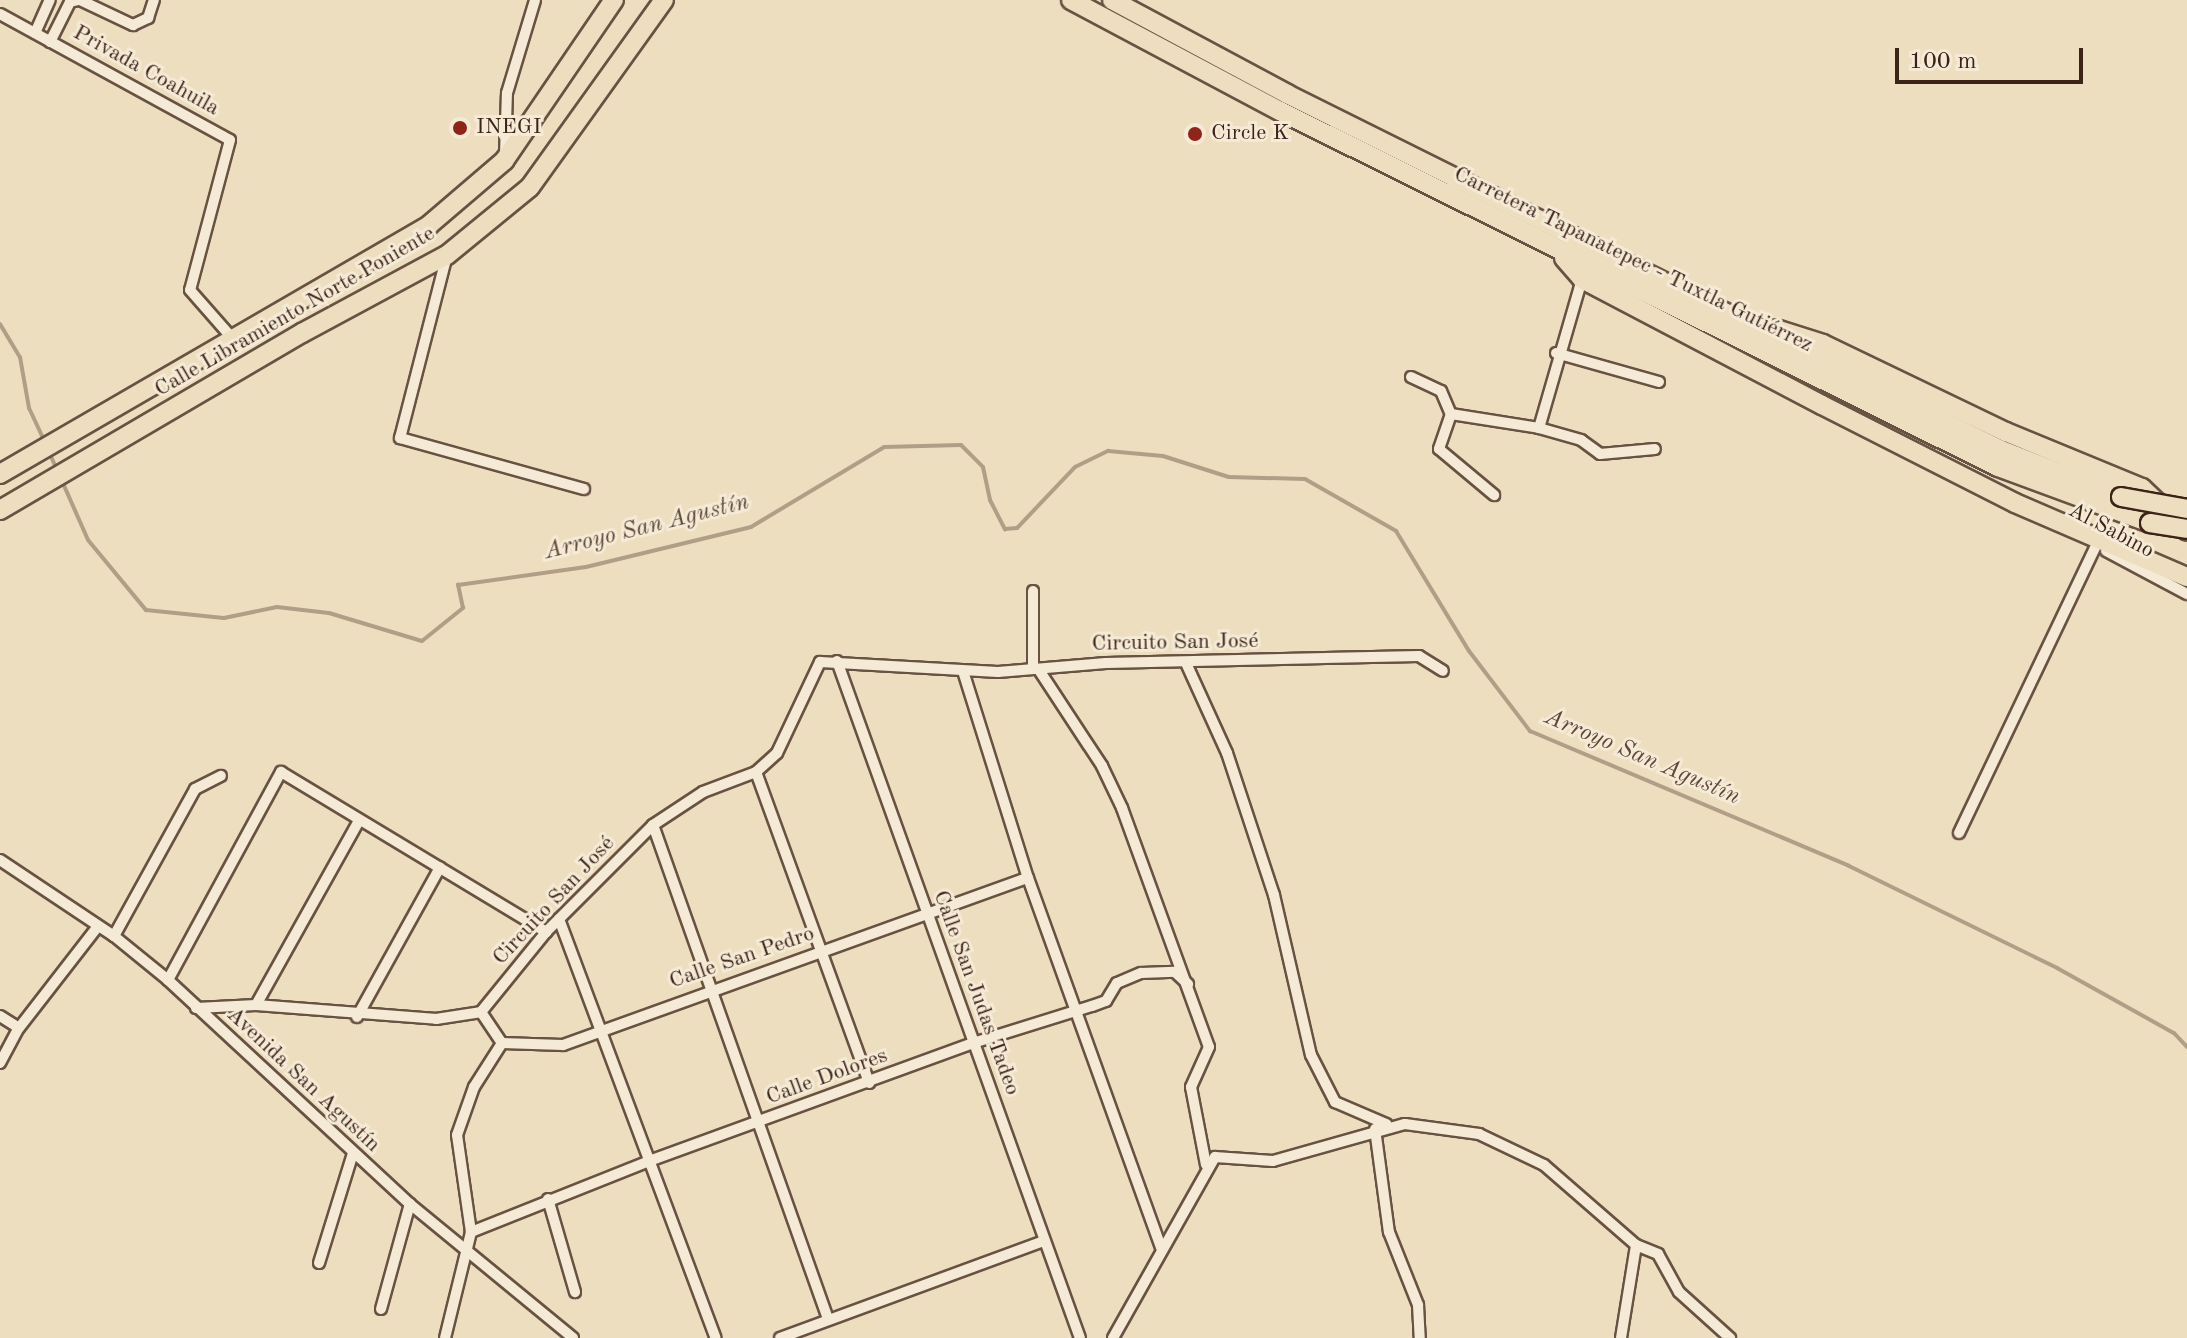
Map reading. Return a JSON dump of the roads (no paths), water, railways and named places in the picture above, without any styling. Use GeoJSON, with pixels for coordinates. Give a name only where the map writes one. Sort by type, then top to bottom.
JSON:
{"type":"FeatureCollection","features":[{"type":"Feature","properties":{"kind":"highway","name":"Calle Libramiento Norte Poniente"},"geometry":{"type":"LineString","coordinates":[[0,474],[429,225],[504,161],[614,0]]}},
{"type":"Feature","properties":{"kind":"highway","name":"Calle Libramiento Norte Poniente"},"geometry":{"type":"LineString","coordinates":[[0,510],[447,255],[530,187],[664,0]]}},
{"type":"Feature","properties":{"kind":"highway","name":"Carretera Tapanatepec - Tuxtla Gutiérrez"},"geometry":{"type":"LineString","coordinates":[[1071,0],[1557,250],[1998,467],[2150,523],[2187,530]]}},
{"type":"Feature","properties":{"kind":"highway","name":"Carretera Tapanatepec - Tuxtla Gutiérrez"},"geometry":{"type":"LineString","coordinates":[[1112,0],[1287,94],[2001,450],[2121,497],[2187,509]]}},
{"type":"Feature","properties":{"kind":"highway"},"geometry":{"type":"LineString","coordinates":[[1557,250],[1582,279],[2015,503],[2187,577]]}},
{"type":"Feature","properties":{"kind":"highway"},"geometry":{"type":"LineString","coordinates":[[1719,310],[1823,344],[2006,432],[2142,488],[2187,530]]}},
{"type":"Feature","properties":{"kind":"street"},"geometry":{"type":"LineString","coordinates":[[35,33],[50,0]]}},
{"type":"Feature","properties":{"kind":"street"},"geometry":{"type":"LineString","coordinates":[[50,42],[70,2],[79,0],[133,25],[148,18],[154,0]]}},
{"type":"Feature","properties":{"kind":"street"},"geometry":{"type":"LineString","coordinates":[[504,161],[507,93],[535,0]]}},
{"type":"Feature","properties":{"kind":"street","name":"Privada Coahuila"},"geometry":{"type":"LineString","coordinates":[[0,14],[230,140],[190,290],[234,340]]}},
{"type":"Feature","properties":{"kind":"street"},"geometry":{"type":"LineString","coordinates":[[447,255],[400,438],[584,489]]}},
{"type":"Feature","properties":{"kind":"street"},"geometry":{"type":"LineString","coordinates":[[1539,428],[1556,353],[1582,279]]}},
{"type":"Feature","properties":{"kind":"street"},"geometry":{"type":"LineString","coordinates":[[1556,353],[1659,382]]}},
{"type":"Feature","properties":{"kind":"street"},"geometry":{"type":"LineString","coordinates":[[1411,377],[1441,391],[1451,414],[1439,449],[1494,495]]}},
{"type":"Feature","properties":{"kind":"street"},"geometry":{"type":"LineString","coordinates":[[1451,414],[1539,428],[1581,440],[1600,454],[1655,449]]}},
{"type":"Feature","properties":{"kind":"street","name":"Al Sabino"},"geometry":{"type":"LineString","coordinates":[[2015,503],[2187,594]]}},
{"type":"Feature","properties":{"kind":"street"},"geometry":{"type":"LineString","coordinates":[[1959,833],[2096,546]]}},
{"type":"Feature","properties":{"kind":"street"},"geometry":{"type":"LineString","coordinates":[[1033,591],[1036,669],[1109,780],[1188,984],[1209,1047],[1191,1087],[1206,1165]]}},
{"type":"Feature","properties":{"kind":"street","name":"Circuito San José"},"geometry":{"type":"LineString","coordinates":[[481,1012],[546,932],[653,825],[703,792],[756,772],[790,734],[820,662],[963,671],[1419,656],[1443,671]]}},
{"type":"Feature","properties":{"kind":"street","name":"Calle San Judas Tadeo"},"geometry":{"type":"LineString","coordinates":[[837,661],[1080,1338]]}},
{"type":"Feature","properties":{"kind":"street"},"geometry":{"type":"LineString","coordinates":[[1186,663],[1227,753],[1274,895],[1311,1055],[1335,1102],[1388,1125],[1479,1134],[1544,1165],[1636,1245],[1658,1254],[1679,1292],[1730,1338]]}},
{"type":"Feature","properties":{"kind":"street"},"geometry":{"type":"LineString","coordinates":[[963,671],[1028,878],[1078,1009],[1161,1248]]}},
{"type":"Feature","properties":{"kind":"street"},"geometry":{"type":"LineString","coordinates":[[168,980],[281,772],[546,932]]}},
{"type":"Feature","properties":{"kind":"street"},"geometry":{"type":"LineString","coordinates":[[756,772],[869,1083]]}},
{"type":"Feature","properties":{"kind":"street"},"geometry":{"type":"LineString","coordinates":[[114,936],[195,789],[221,776]]}},
{"type":"Feature","properties":{"kind":"street"},"geometry":{"type":"LineString","coordinates":[[256,1005],[359,821]]}},
{"type":"Feature","properties":{"kind":"street"},"geometry":{"type":"LineString","coordinates":[[653,825],[828,1319]]}},
{"type":"Feature","properties":{"kind":"street","name":"Avenida San Agustín"},"geometry":{"type":"LineString","coordinates":[[0,860],[114,936],[168,980],[410,1204],[573,1338]]}},
{"type":"Feature","properties":{"kind":"street"},"geometry":{"type":"LineString","coordinates":[[357,1017],[440,867]]}},
{"type":"Feature","properties":{"kind":"street","name":"Calle San Pedro"},"geometry":{"type":"LineString","coordinates":[[502,1043],[545,1048],[1028,878]]}},
{"type":"Feature","properties":{"kind":"street"},"geometry":{"type":"LineString","coordinates":[[559,919],[604,1029],[649,1161],[716,1338]]}},
{"type":"Feature","properties":{"kind":"street"},"geometry":{"type":"LineString","coordinates":[[0,1063],[19,1028],[98,926]]}},
{"type":"Feature","properties":{"kind":"street","name":"Calle Dolores"},"geometry":{"type":"LineString","coordinates":[[471,1232],[548,1199],[973,1043],[1106,1001],[1117,983],[1141,973],[1175,972],[1188,984]]}},
{"type":"Feature","properties":{"kind":"street"},"geometry":{"type":"LineString","coordinates":[[196,1008],[256,1005],[357,1017],[436,1019],[481,1012],[502,1043],[474,1087],[457,1135],[471,1232],[469,1253],[445,1338]]}},
{"type":"Feature","properties":{"kind":"street"},"geometry":{"type":"LineString","coordinates":[[0,1016],[19,1028]]}},
{"type":"Feature","properties":{"kind":"street"},"geometry":{"type":"LineString","coordinates":[[1113,1338],[1206,1165],[1215,1157],[1273,1161],[1388,1125]]}},
{"type":"Feature","properties":{"kind":"street"},"geometry":{"type":"LineString","coordinates":[[1375,1129],[1389,1232],[1418,1305],[1420,1338]]}},
{"type":"Feature","properties":{"kind":"street"},"geometry":{"type":"LineString","coordinates":[[319,1263],[353,1153]]}},
{"type":"Feature","properties":{"kind":"street"},"geometry":{"type":"LineString","coordinates":[[548,1199],[575,1292]]}},
{"type":"Feature","properties":{"kind":"street"},"geometry":{"type":"LineString","coordinates":[[381,1309],[410,1204]]}},
{"type":"Feature","properties":{"kind":"street"},"geometry":{"type":"LineString","coordinates":[[780,1338],[1043,1241]]}},
{"type":"Feature","properties":{"kind":"street"},"geometry":{"type":"LineString","coordinates":[[1621,1338],[1636,1245]]}},
{"type":"Feature","properties":{"kind":"waterway","name":"Arroyo San Agustín"},"geometry":{"type":"LineString","coordinates":[[0,324],[20,357],[29,408],[44,440]]}},
{"type":"Feature","properties":{"kind":"waterway","name":"Arroyo San Agustín"},"geometry":{"type":"LineString","coordinates":[[62,481],[88,540],[146,610],[224,618],[277,607],[329,613],[422,641],[463,608],[458,585],[586,567],[751,527],[884,447],[961,445],[983,467],[990,500],[1005,529],[1017,528],[1075,467],[1108,451],[1163,456],[1229,477],[1305,479],[1396,531],[1469,651],[1530,731],[1849,866],[2057,968],[2174,1033],[2187,1047]]}},
{"type":"Feature","properties":{"kind":"waterway","name":"Arroyo San Agustín"},"geometry":{"type":"LineString","coordinates":[[49,452],[57,470]]}},
{"type":"Feature","properties":{"kind":"place","name":"INEGI"},"geometry":{"type":"Point","coordinates":[460,128]}},
{"type":"Feature","properties":{"kind":"place","name":"Circle K"},"geometry":{"type":"Point","coordinates":[1195,134]}}]}
